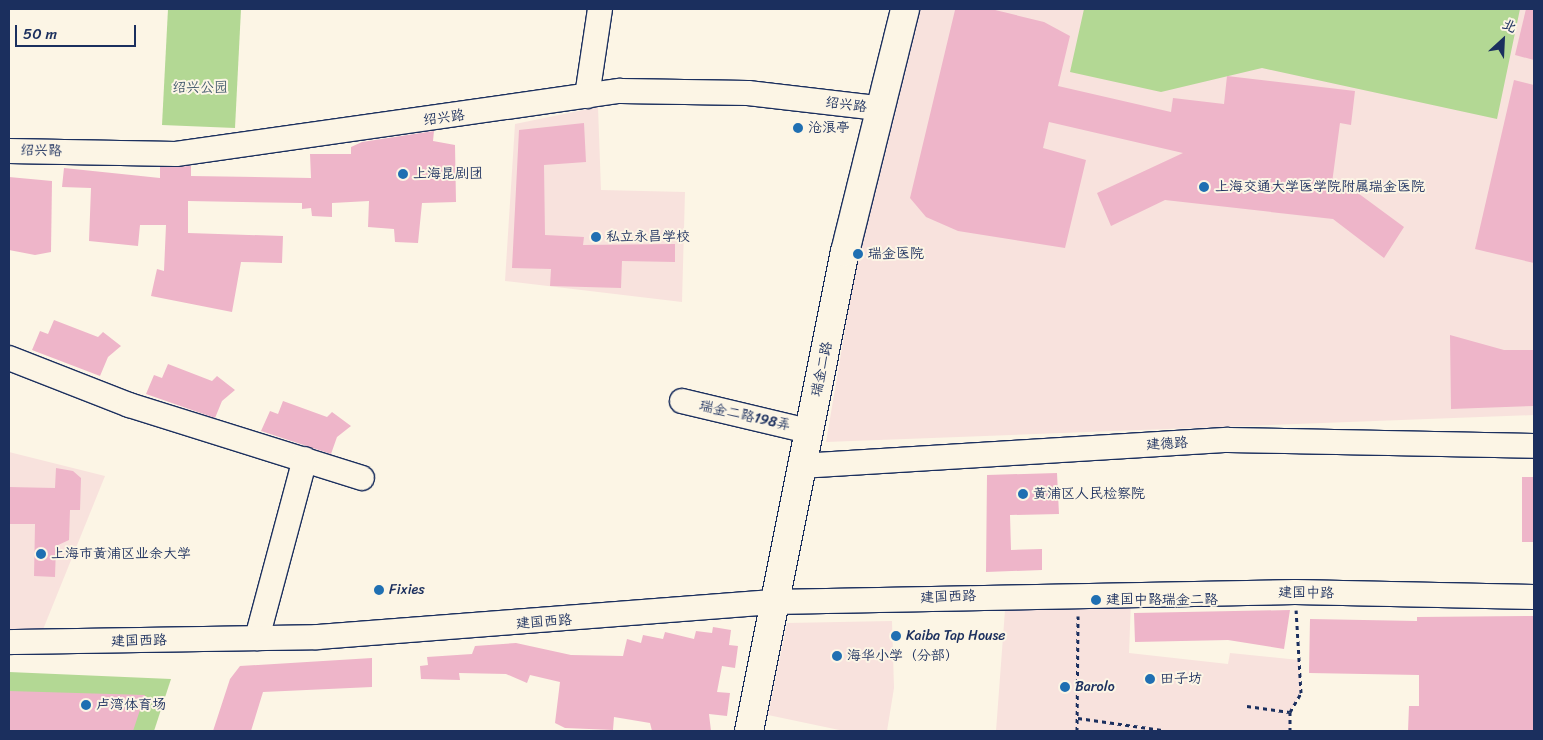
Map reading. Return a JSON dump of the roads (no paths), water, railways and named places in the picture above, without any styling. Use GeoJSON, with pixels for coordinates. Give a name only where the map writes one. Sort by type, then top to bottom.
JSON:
{"type":"FeatureCollection","features":[{"type":"Feature","properties":{"kind":"main road","name":"瑞金二路"},"geometry":{"type":"LineString","coordinates":[[749,731],[800,466],[878,108],[905,9]]}},
{"type":"Feature","properties":{"kind":"street"},"geometry":{"type":"LineString","coordinates":[[587,96],[600,9]]}},
{"type":"Feature","properties":{"kind":"street","name":"绍兴路"},"geometry":{"type":"LineString","coordinates":[[9,151],[176,154],[621,91],[748,93],[878,108]]}},
{"type":"Feature","properties":{"kind":"street"},"geometry":{"type":"LineString","coordinates":[[9,358],[130,405],[362,478]]}},
{"type":"Feature","properties":{"kind":"street","name":"瑞金二路198弄"},"geometry":{"type":"LineString","coordinates":[[682,401],[808,431]]}},
{"type":"Feature","properties":{"kind":"street","name":"建德路"},"geometry":{"type":"LineString","coordinates":[[800,466],[1228,440],[1534,446]]}},
{"type":"Feature","properties":{"kind":"street"},"geometry":{"type":"LineString","coordinates":[[256,638],[305,459]]}},
{"type":"Feature","properties":{"kind":"street","name":"建国中路"},"geometry":{"type":"LineString","coordinates":[[1078,595],[1295,592],[1534,597]]}},
{"type":"Feature","properties":{"kind":"street","name":"建国西路"},"geometry":{"type":"LineString","coordinates":[[9,642],[256,638],[670,613],[774,602],[1078,595]]}},
{"type":"Feature","properties":{"kind":"place","name":"沧浪亭"},"geometry":{"type":"Point","coordinates":[798,128]}},
{"type":"Feature","properties":{"kind":"place","name":"上海昆剧团"},"geometry":{"type":"Point","coordinates":[403,174]}},
{"type":"Feature","properties":{"kind":"place","name":"上海交通大学医学院附属瑞金医院"},"geometry":{"type":"Point","coordinates":[1204,187]}},
{"type":"Feature","properties":{"kind":"place","name":"私立永昌学校"},"geometry":{"type":"Point","coordinates":[596,237]}},
{"type":"Feature","properties":{"kind":"place","name":"瑞金医院"},"geometry":{"type":"Point","coordinates":[858,254]}},
{"type":"Feature","properties":{"kind":"place","name":"黄浦区人民检察院"},"geometry":{"type":"Point","coordinates":[1023,494]}},
{"type":"Feature","properties":{"kind":"place","name":"上海市黄浦区业余大学"},"geometry":{"type":"Point","coordinates":[41,554]}},
{"type":"Feature","properties":{"kind":"place","name":"Fixies"},"geometry":{"type":"Point","coordinates":[379,590]}},
{"type":"Feature","properties":{"kind":"place","name":"建国中路瑞金二路"},"geometry":{"type":"Point","coordinates":[1096,600]}},
{"type":"Feature","properties":{"kind":"place","name":"Kaiba Tap House"},"geometry":{"type":"Point","coordinates":[896,636]}},
{"type":"Feature","properties":{"kind":"place","name":"海华小学（分部）"},"geometry":{"type":"Point","coordinates":[837,656]}},
{"type":"Feature","properties":{"kind":"place","name":"田子坊"},"geometry":{"type":"Point","coordinates":[1150,679]}},
{"type":"Feature","properties":{"kind":"place","name":"Barolo"},"geometry":{"type":"Point","coordinates":[1065,687]}},
{"type":"Feature","properties":{"kind":"place","name":"卢湾体育场"},"geometry":{"type":"Point","coordinates":[86,705]}},
{"type":"Feature","properties":{"kind":"park label","name":"绍兴公园"},"geometry":{"type":"Point","coordinates":[200,88]}}]}
